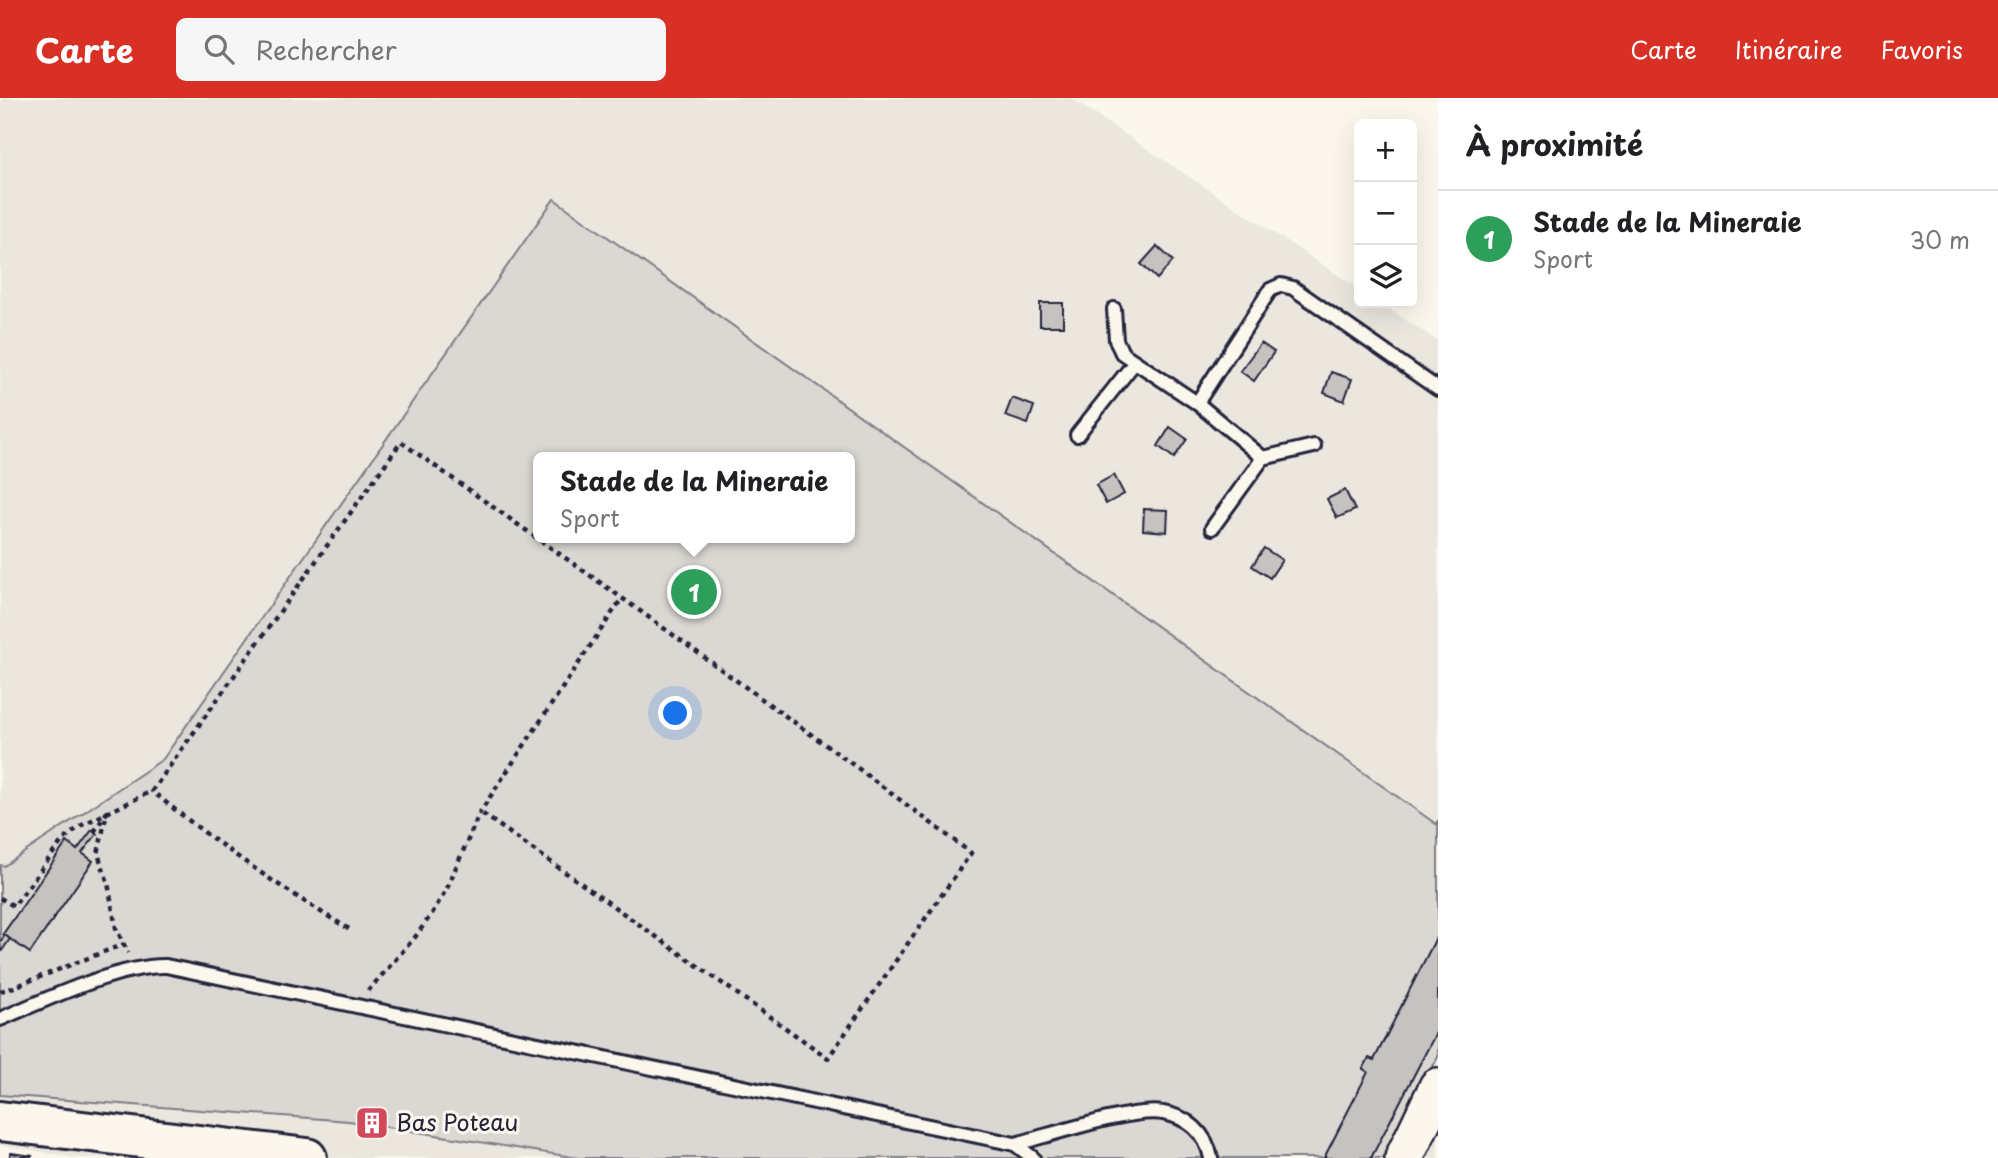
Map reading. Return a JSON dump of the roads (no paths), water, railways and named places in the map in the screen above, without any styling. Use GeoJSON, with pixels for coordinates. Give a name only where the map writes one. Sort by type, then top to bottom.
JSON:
{"type":"FeatureCollection","features":[{"type":"Feature","properties":{"kind":"main road"},"geometry":{"type":"LineString","coordinates":[[0,1122],[307,1158]]}},
{"type":"Feature","properties":{"kind":"street"},"geometry":{"type":"LineString","coordinates":[[1404,1158],[1438,1087]]}},
{"type":"Feature","properties":{"kind":"lane"},"geometry":{"type":"LineString","coordinates":[[1197,403],[1270,290],[1281,285],[1293,288],[1438,389]]}},
{"type":"Feature","properties":{"kind":"lane"},"geometry":{"type":"LineString","coordinates":[[1114,309],[1116,340],[1122,353],[1197,403],[1263,458]]}},
{"type":"Feature","properties":{"kind":"lane"},"geometry":{"type":"LineString","coordinates":[[1077,435],[1135,362]]}},
{"type":"Feature","properties":{"kind":"lane"},"geometry":{"type":"LineString","coordinates":[[1212,528],[1263,458],[1314,446]]}},
{"type":"Feature","properties":{"kind":"lane"},"geometry":{"type":"LineString","coordinates":[[0,1019],[125,970],[149,965],[188,969],[1015,1144],[1034,1158]]}},
{"type":"Feature","properties":{"kind":"lane"},"geometry":{"type":"LineString","coordinates":[[1015,1144],[1129,1115],[1161,1112],[1182,1118],[1196,1128],[1209,1149],[1211,1158]]}},
{"type":"Feature","properties":{"kind":"place","name":"Stade de la Mineraie"},"geometry":{"type":"Point","coordinates":[694,592]}},
{"type":"Feature","properties":{"kind":"place","name":"Bas Poteau"},"geometry":{"type":"Point","coordinates":[372,1123]}}]}
